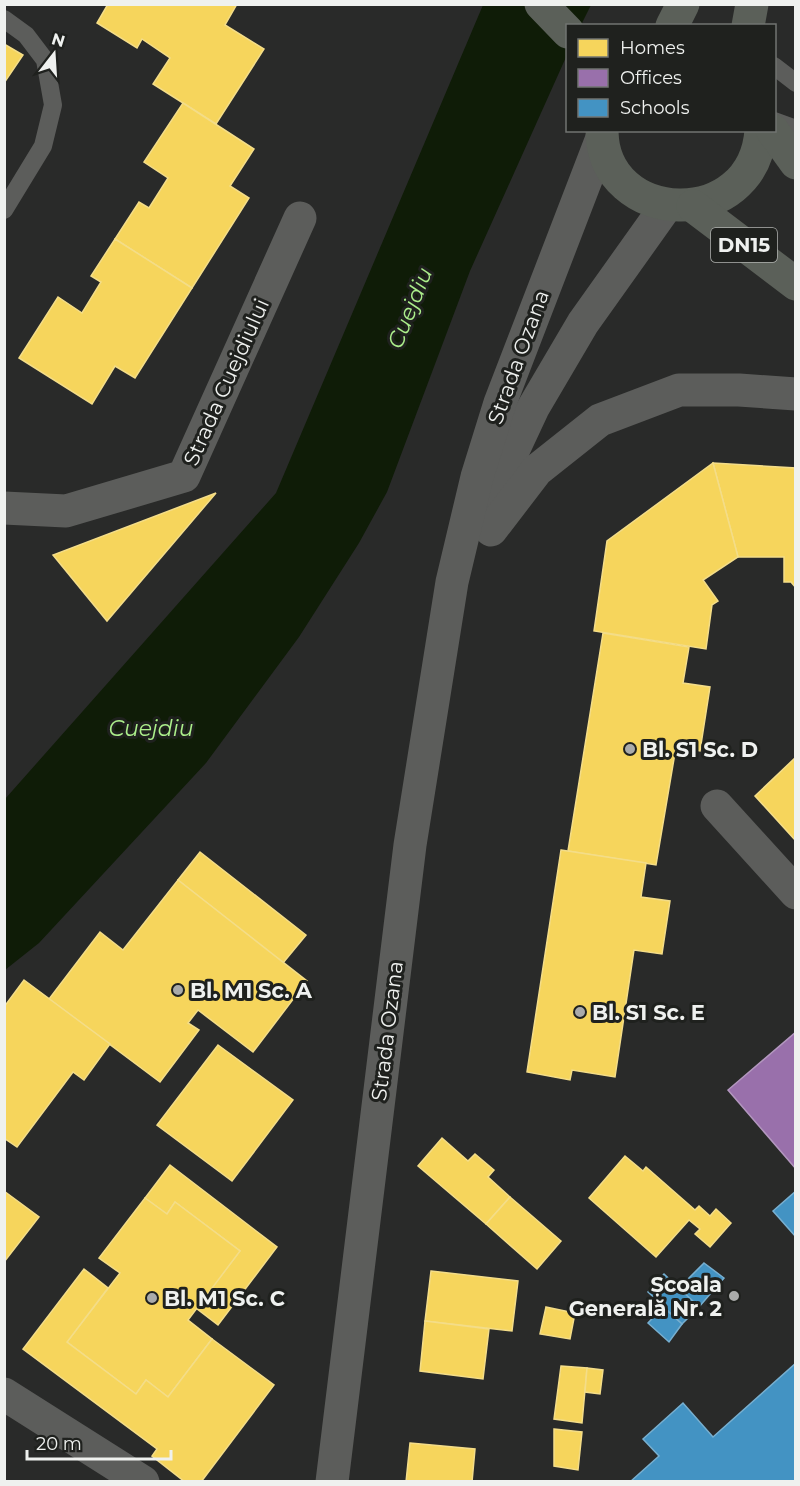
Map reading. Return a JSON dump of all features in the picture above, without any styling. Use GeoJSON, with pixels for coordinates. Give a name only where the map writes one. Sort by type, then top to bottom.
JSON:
{"type":"FeatureCollection","features":[{"type":"Feature","properties":{"kind":"main road"},"geometry":{"type":"LineString","coordinates":[[541,4],[566,31]]}},
{"type":"Feature","properties":{"kind":"main road"},"geometry":{"type":"LineString","coordinates":[[673,24],[684,4]]}},
{"type":"Feature","properties":{"kind":"main road","name":"DN15"},"geometry":{"type":"LineString","coordinates":[[602,134],[607,157],[617,174],[630,189],[647,200],[680,206],[723,196],[746,175],[760,147],[761,132]]}},
{"type":"Feature","properties":{"kind":"main road"},"geometry":{"type":"LineString","coordinates":[[773,132],[795,163]]}},
{"type":"Feature","properties":{"kind":"main road","name":"DN15"},"geometry":{"type":"LineString","coordinates":[[680,206],[795,284]]}},
{"type":"Feature","properties":{"kind":"street","name":"Strada Ozana"},"geometry":{"type":"LineString","coordinates":[[332,1482],[410,845],[452,582],[477,477],[500,403],[602,134]]}},
{"type":"Feature","properties":{"kind":"street","name":"Strada Ozana"},"geometry":{"type":"LineString","coordinates":[[452,582],[533,408],[583,323],[680,206]]}},
{"type":"Feature","properties":{"kind":"street","name":"Strada Cuejdiului"},"geometry":{"type":"LineString","coordinates":[[4,508],[66,511],[184,476],[300,218]]}},
{"type":"Feature","properties":{"kind":"street"},"geometry":{"type":"LineString","coordinates":[[452,582],[537,470],[600,420],[679,390],[739,390],[795,394]]}},
{"type":"Feature","properties":{"kind":"street"},"geometry":{"type":"LineString","coordinates":[[717,806],[795,893]]}},
{"type":"Feature","properties":{"kind":"street"},"geometry":{"type":"LineString","coordinates":[[4,1395],[143,1482]]}},
{"type":"Feature","properties":{"kind":"lane"},"geometry":{"type":"LineString","coordinates":[[4,20],[26,36],[45,60],[53,105],[43,146],[4,210]]}},
{"type":"Feature","properties":{"kind":"lane"},"geometry":{"type":"LineString","coordinates":[[776,68],[795,83]]}},
{"type":"Feature","properties":{"kind":"lane"},"geometry":{"type":"LineString","coordinates":[[776,122],[795,129]]}},
{"type":"Feature","properties":{"kind":"water","name":"Cuejdiu"},"geometry":{"type":"Polygon","coordinates":[[[483,5],[591,5],[582,24],[566,24],[566,57],[470,271],[387,492],[359,543],[299,637],[206,763],[39,943],[5,970],[5,799],[276,493],[483,5]]]}},
{"type":"Feature","properties":{"kind":"building: Homes"},"geometry":{"type":"Polygon","coordinates":[[[108,4],[237,4],[225,25],[264,49],[216,124],[153,84],[170,58],[142,39],[137,48],[97,23],[108,4]]]}},
{"type":"Feature","properties":{"kind":"building: Homes"},"geometry":{"type":"Polygon","coordinates":[[[4,44],[23,55],[4,83],[4,44]]]}},
{"type":"Feature","properties":{"kind":"building: Homes"},"geometry":{"type":"Polygon","coordinates":[[[183,103],[254,149],[230,186],[249,198],[192,288],[115,239],[139,202],[149,208],[168,178],[144,162],[183,103]]]}},
{"type":"Feature","properties":{"kind":"building: Homes"},"geometry":{"type":"Polygon","coordinates":[[[115,239],[192,288],[135,378],[115,366],[92,404],[19,358],[58,297],[82,313],[101,282],[91,276],[115,239]]]}},
{"type":"Feature","properties":{"kind":"building: Homes"},"geometry":{"type":"Polygon","coordinates":[[[713,463],[796,468],[796,588],[791,582],[784,582],[784,557],[738,557],[713,463]]]}},
{"type":"Feature","properties":{"kind":"building: Homes"},"geometry":{"type":"Polygon","coordinates":[[[713,463],[738,557],[703,580],[718,601],[712,605],[706,649],[594,631],[607,541],[713,463]]]}},
{"type":"Feature","properties":{"kind":"building: Homes"},"geometry":{"type":"Polygon","coordinates":[[[216,493],[107,621],[53,555],[216,493]]]}},
{"type":"Feature","properties":{"kind":"building: Homes","name":"Bl. S1 Sc. D"},"geometry":{"type":"Polygon","coordinates":[[[603,633],[689,647],[683,683],[710,687],[700,751],[676,747],[656,865],[568,851],[603,633]]]}},
{"type":"Feature","properties":{"kind":"building: Homes"},"geometry":{"type":"Polygon","coordinates":[[[796,757],[796,841],[755,796],[796,757]]]}},
{"type":"Feature","properties":{"kind":"building: Homes","name":"Bl. S1 Sc. E"},"geometry":{"type":"Polygon","coordinates":[[[561,850],[646,863],[641,897],[670,901],[662,954],[634,950],[615,1077],[572,1070],[570,1080],[527,1072],[561,850]]]}},
{"type":"Feature","properties":{"kind":"building: Homes"},"geometry":{"type":"Polygon","coordinates":[[[200,852],[306,935],[283,963],[178,880],[200,852]]]}},
{"type":"Feature","properties":{"kind":"building: Homes","name":"Bl. M1 Sc. A"},"geometry":{"type":"Polygon","coordinates":[[[178,880],[307,981],[253,1052],[198,1010],[188,1023],[199,1030],[160,1082],[49,999],[100,932],[123,950],[178,880]]]}},
{"type":"Feature","properties":{"kind":"building: Homes"},"geometry":{"type":"Polygon","coordinates":[[[24,980],[110,1044],[84,1080],[73,1072],[17,1147],[4,1138],[4,1007],[24,980]]]}},
{"type":"Feature","properties":{"kind":"building: Homes"},"geometry":{"type":"Polygon","coordinates":[[[218,1045],[293,1100],[232,1181],[157,1125],[218,1045]]]}},
{"type":"Feature","properties":{"kind":"building: Homes"},"geometry":{"type":"Polygon","coordinates":[[[442,1138],[468,1161],[475,1154],[494,1170],[488,1177],[510,1197],[486,1224],[418,1166],[442,1138]]]}},
{"type":"Feature","properties":{"kind":"building: Homes"},"geometry":{"type":"Polygon","coordinates":[[[625,1156],[643,1171],[646,1167],[695,1210],[699,1206],[710,1216],[716,1209],[731,1223],[710,1247],[695,1234],[700,1229],[689,1220],[656,1257],[589,1198],[625,1156]]]}},
{"type":"Feature","properties":{"kind":"building: Homes"},"geometry":{"type":"Polygon","coordinates":[[[170,1165],[277,1247],[218,1325],[196,1308],[240,1251],[175,1202],[167,1214],[145,1198],[170,1165]]]}},
{"type":"Feature","properties":{"kind":"building: Homes"},"geometry":{"type":"Polygon","coordinates":[[[4,1191],[39,1217],[4,1262],[4,1191]]]}},
{"type":"Feature","properties":{"kind":"building: Homes"},"geometry":{"type":"Polygon","coordinates":[[[510,1197],[561,1241],[537,1269],[486,1224],[510,1197]]]}},
{"type":"Feature","properties":{"kind":"building: Homes","name":"Bl. M1 Sc. C"},"geometry":{"type":"Polygon","coordinates":[[[145,1198],[167,1214],[175,1202],[240,1251],[188,1320],[212,1339],[168,1397],[146,1380],[136,1394],[67,1342],[120,1273],[99,1258],[145,1198]]]}},
{"type":"Feature","properties":{"kind":"building: Homes"},"geometry":{"type":"Polygon","coordinates":[[[84,1269],[108,1288],[67,1342],[136,1394],[146,1380],[168,1397],[212,1339],[274,1385],[201,1482],[185,1482],[152,1456],[157,1449],[23,1349],[84,1269]]]}},
{"type":"Feature","properties":{"kind":"building: Homes"},"geometry":{"type":"Polygon","coordinates":[[[431,1271],[518,1281],[512,1331],[425,1321],[431,1271]]]}},
{"type":"Feature","properties":{"kind":"building: Homes"},"geometry":{"type":"Polygon","coordinates":[[[546,1307],[575,1313],[570,1339],[540,1334],[546,1307]]]}},
{"type":"Feature","properties":{"kind":"building: Homes"},"geometry":{"type":"Polygon","coordinates":[[[425,1321],[489,1329],[483,1379],[420,1371],[425,1321]]]}},
{"type":"Feature","properties":{"kind":"building: Homes"},"geometry":{"type":"Polygon","coordinates":[[[561,1366],[587,1368],[582,1423],[554,1419],[561,1366]]]}},
{"type":"Feature","properties":{"kind":"building: Homes"},"geometry":{"type":"Polygon","coordinates":[[[587,1368],[603,1370],[600,1394],[585,1392],[587,1368]]]}},
{"type":"Feature","properties":{"kind":"building: Homes"},"geometry":{"type":"Polygon","coordinates":[[[554,1429],[582,1432],[578,1470],[554,1466],[554,1429]]]}},
{"type":"Feature","properties":{"kind":"building: Homes"},"geometry":{"type":"Polygon","coordinates":[[[410,1443],[475,1449],[472,1482],[406,1482],[410,1443]]]}},
{"type":"Feature","properties":{"kind":"building: Offices"},"geometry":{"type":"Polygon","coordinates":[[[796,1032],[796,1169],[728,1090],[796,1032]]]}},
{"type":"Feature","properties":{"kind":"building: Schools"},"geometry":{"type":"Polygon","coordinates":[[[796,1191],[796,1237],[773,1211],[796,1191]]]}},
{"type":"Feature","properties":{"kind":"building: Schools"},"geometry":{"type":"Polygon","coordinates":[[[704,1263],[724,1278],[699,1307],[679,1288],[704,1263]]]}},
{"type":"Feature","properties":{"kind":"building: Schools"},"geometry":{"type":"Polygon","coordinates":[[[664,1274],[699,1307],[682,1324],[648,1292],[664,1274]]]}},
{"type":"Feature","properties":{"kind":"building: Schools"},"geometry":{"type":"Polygon","coordinates":[[[663,1307],[682,1324],[669,1342],[648,1323],[663,1307]]]}},
{"type":"Feature","properties":{"kind":"building: Schools"},"geometry":{"type":"Polygon","coordinates":[[[796,1363],[796,1482],[630,1482],[659,1456],[643,1439],[683,1403],[713,1437],[796,1363]]]}},
{"type":"Feature","properties":{"kind":"place","name":"Bl. S1 Sc. D"},"geometry":{"type":"Point","coordinates":[630,749]}},
{"type":"Feature","properties":{"kind":"place","name":"Bl. M1 Sc. A"},"geometry":{"type":"Point","coordinates":[178,990]}},
{"type":"Feature","properties":{"kind":"place","name":"Bl. S1 Sc. E"},"geometry":{"type":"Point","coordinates":[580,1012]}},
{"type":"Feature","properties":{"kind":"place","name":"Școala Generală Nr. 2"},"geometry":{"type":"Point","coordinates":[734,1296]}},
{"type":"Feature","properties":{"kind":"place","name":"Bl. M1 Sc. C"},"geometry":{"type":"Point","coordinates":[152,1298]}}]}
